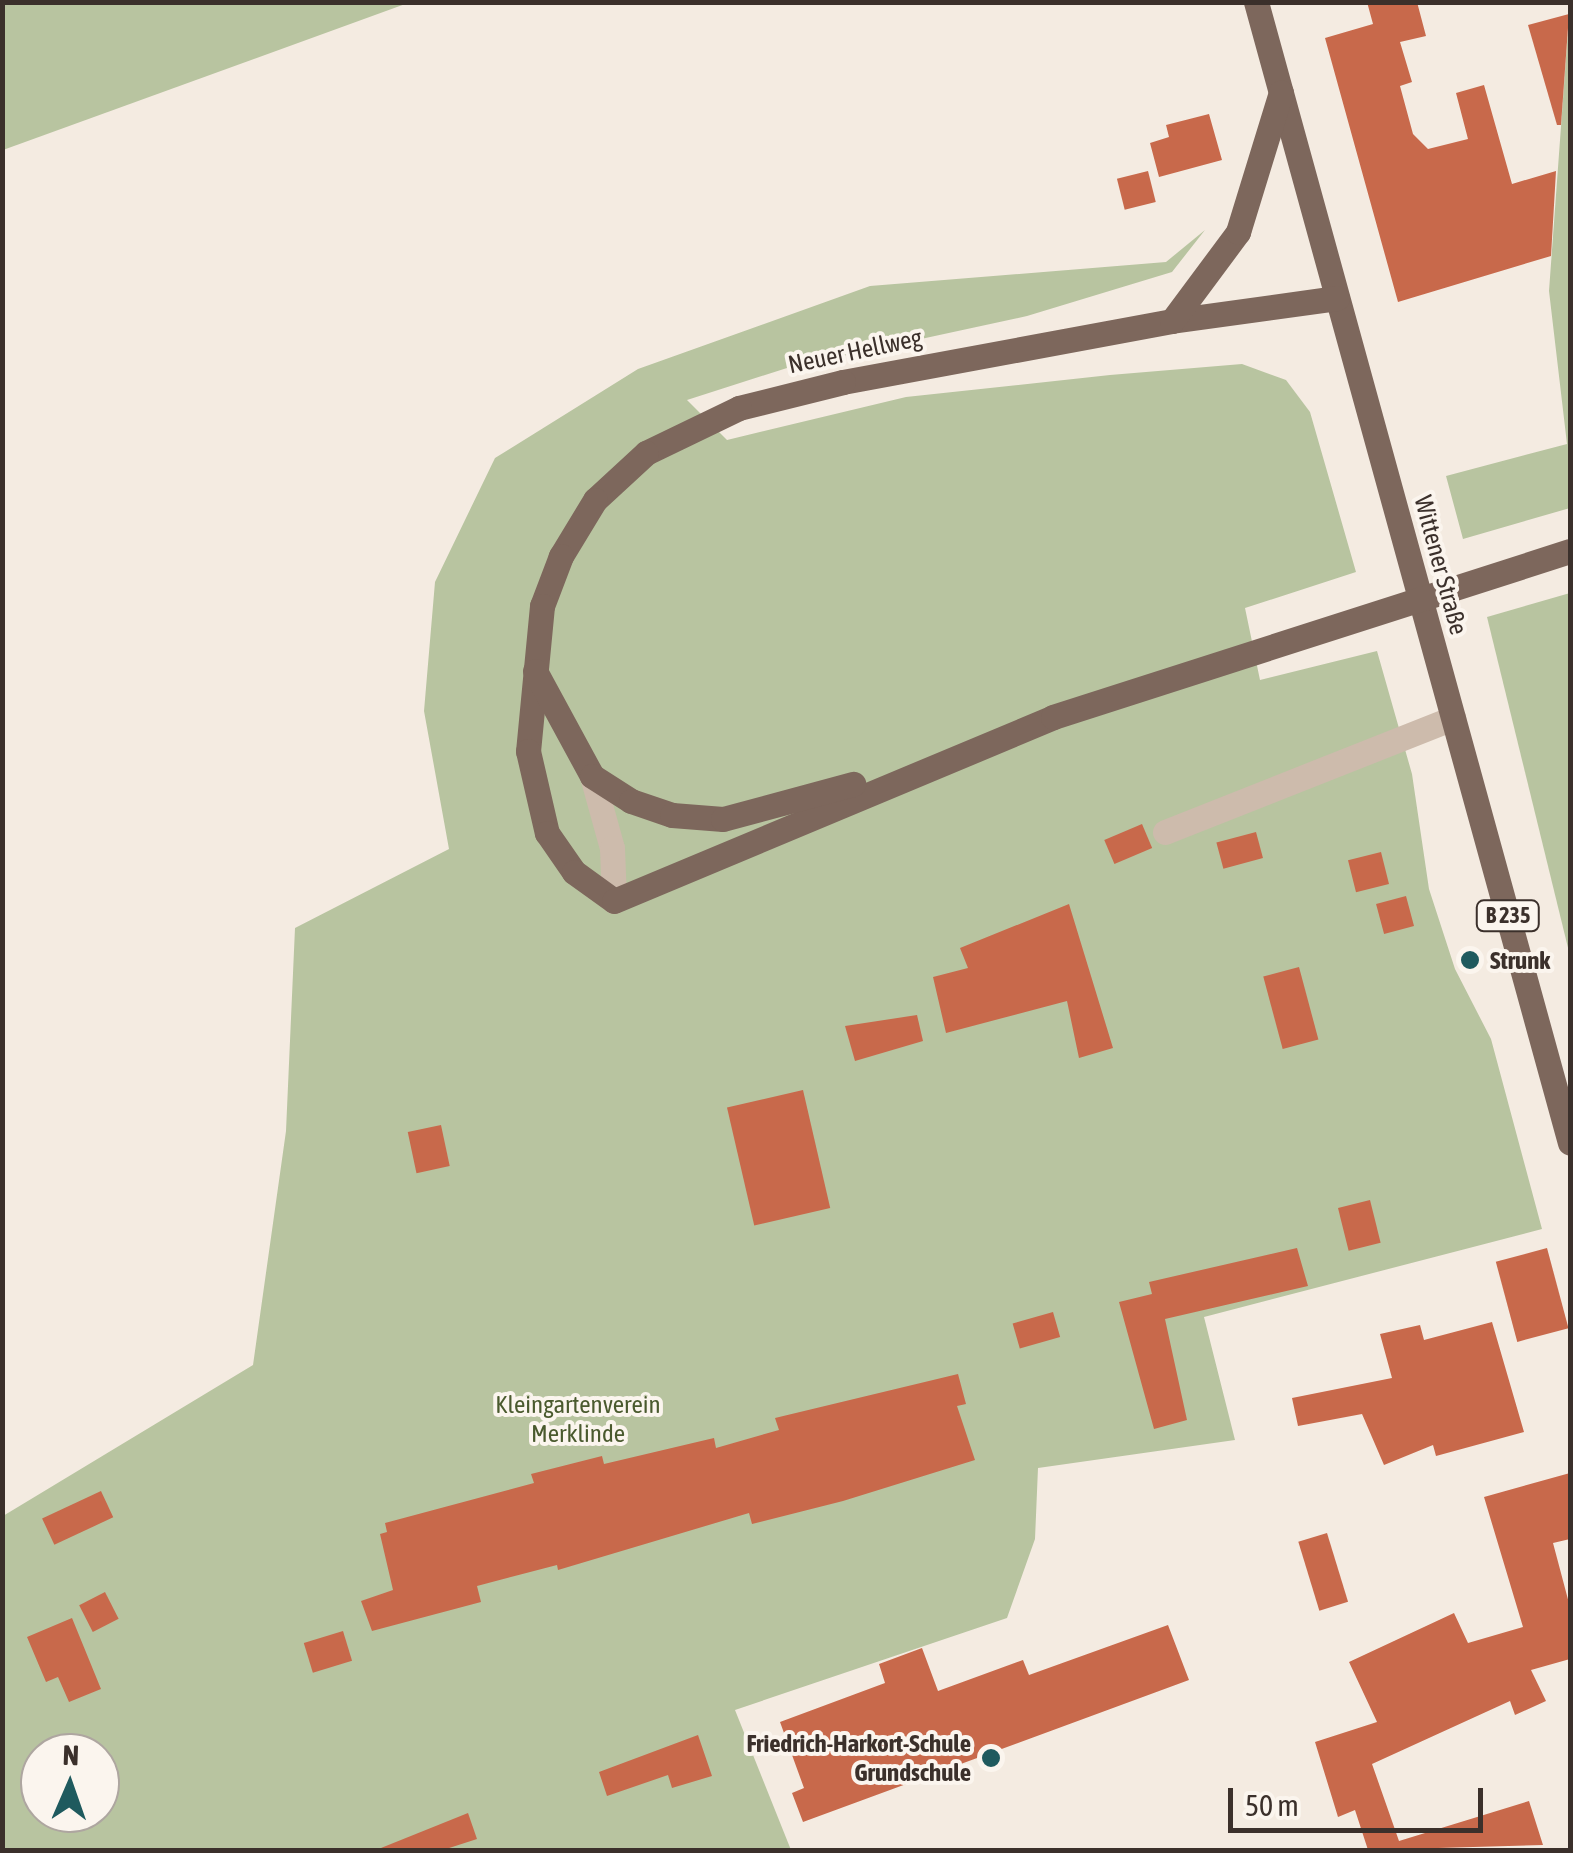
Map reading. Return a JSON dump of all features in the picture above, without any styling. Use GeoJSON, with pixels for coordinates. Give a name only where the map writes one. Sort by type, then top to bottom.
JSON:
{"type":"FeatureCollection","features":[{"type":"Feature","properties":{"kind":"main road","name":"Wittener Straße"},"geometry":{"type":"LineString","coordinates":[[1256,2],[1570,1143]]}},
{"type":"Feature","properties":{"kind":"main road"},"geometry":{"type":"LineString","coordinates":[[1172,321],[1238,232],[1281,92]]}},
{"type":"Feature","properties":{"kind":"main road","name":"Neuer Hellweg"},"geometry":{"type":"LineString","coordinates":[[614,902],[574,872],[548,834],[528,751],[542,606],[561,556],[595,500],[646,453],[690,427],[843,382],[1172,321],[1337,298]]}},
{"type":"Feature","properties":{"kind":"main road"},"geometry":{"type":"LineString","coordinates":[[614,902],[935,762],[1293,635],[1570,551]]}},
{"type":"Feature","properties":{"kind":"main road"},"geometry":{"type":"LineString","coordinates":[[535,671],[592,776],[631,801],[672,815],[723,819],[935,762]]}},
{"type":"Feature","properties":{"kind":"lane"},"geometry":{"type":"LineString","coordinates":[[1164,832],[1453,718]]}},
{"type":"Feature","properties":{"kind":"lane"},"geometry":{"type":"LineString","coordinates":[[592,776],[612,848],[614,902]]}},
{"type":"Feature","properties":{"kind":"green space"},"geometry":{"type":"Polygon","coordinates":[[[3,2],[408,2],[408,3],[3,150],[3,2]]]}},
{"type":"Feature","properties":{"kind":"green space"},"geometry":{"type":"Polygon","coordinates":[[[1570,3],[1570,508],[1463,539],[1446,476],[1567,444],[1549,291],[1570,3]]]}},
{"type":"Feature","properties":{"kind":"green space","name":"Kleingartenverein Merklinde"},"geometry":{"type":"Polygon","coordinates":[[[1205,230],[1172,272],[1027,316],[787,368],[687,400],[727,440],[906,397],[1110,375],[1242,364],[1286,380],[1310,412],[1356,572],[1245,608],[1260,680],[1377,651],[1412,774],[1429,889],[1455,969],[1491,1039],[1542,1229],[1204,1317],[1235,1440],[1038,1468],[1035,1539],[1007,1618],[735,1710],[791,1850],[3,1850],[3,1516],[253,1365],[286,1131],[295,928],[449,849],[424,711],[435,582],[495,458],[638,369],[870,286],[1166,262],[1205,230]]]}},
{"type":"Feature","properties":{"kind":"green space"},"geometry":{"type":"Polygon","coordinates":[[[1570,593],[1570,956],[1487,617],[1570,593]]]}},
{"type":"Feature","properties":{"kind":"building"},"geometry":{"type":"Polygon","coordinates":[[[1367,2],[1417,2],[1426,36],[1400,42],[1412,82],[1400,86],[1413,134],[1428,149],[1468,139],[1456,93],[1484,85],[1512,184],[1556,171],[1551,256],[1398,302],[1325,38],[1373,24],[1367,2]]]}},
{"type":"Feature","properties":{"kind":"building"},"geometry":{"type":"Polygon","coordinates":[[[1569,14],[1561,125],[1557,125],[1528,25],[1569,14]]]}},
{"type":"Feature","properties":{"kind":"building"},"geometry":{"type":"Polygon","coordinates":[[[1209,114],[1222,160],[1159,177],[1150,143],[1169,137],[1166,125],[1209,114]]]}},
{"type":"Feature","properties":{"kind":"building"},"geometry":{"type":"Polygon","coordinates":[[[1148,171],[1156,202],[1125,210],[1117,179],[1148,171]]]}},
{"type":"Feature","properties":{"kind":"building"},"geometry":{"type":"Polygon","coordinates":[[[1142,824],[1152,848],[1114,864],[1104,840],[1142,824]]]}},
{"type":"Feature","properties":{"kind":"building"},"geometry":{"type":"Polygon","coordinates":[[[1256,832],[1263,858],[1223,869],[1216,843],[1256,832]]]}},
{"type":"Feature","properties":{"kind":"building"},"geometry":{"type":"Polygon","coordinates":[[[1381,852],[1389,884],[1356,892],[1348,860],[1381,852]]]}},
{"type":"Feature","properties":{"kind":"building"},"geometry":{"type":"Polygon","coordinates":[[[1406,896],[1414,926],[1384,934],[1376,904],[1406,896]]]}},
{"type":"Feature","properties":{"kind":"building"},"geometry":{"type":"Polygon","coordinates":[[[1069,904],[1113,1048],[1079,1058],[1067,1001],[946,1033],[933,977],[968,968],[960,948],[1069,904]]]}},
{"type":"Feature","properties":{"kind":"building"},"geometry":{"type":"Polygon","coordinates":[[[1299,967],[1318,1039],[1283,1049],[1263,977],[1299,967]]]}},
{"type":"Feature","properties":{"kind":"building"},"geometry":{"type":"Polygon","coordinates":[[[917,1015],[923,1041],[855,1061],[845,1026],[917,1015]]]}},
{"type":"Feature","properties":{"kind":"building"},"geometry":{"type":"Polygon","coordinates":[[[803,1090],[830,1208],[754,1225],[727,1108],[803,1090]]]}},
{"type":"Feature","properties":{"kind":"building"},"geometry":{"type":"Polygon","coordinates":[[[441,1125],[450,1166],[416,1173],[408,1132],[441,1125]]]}},
{"type":"Feature","properties":{"kind":"building"},"geometry":{"type":"Polygon","coordinates":[[[1370,1200],[1381,1243],[1349,1251],[1338,1208],[1370,1200]]]}},
{"type":"Feature","properties":{"kind":"building"},"geometry":{"type":"Polygon","coordinates":[[[1297,1248],[1308,1286],[1165,1319],[1187,1420],[1154,1429],[1119,1302],[1152,1294],[1149,1282],[1297,1248]]]}},
{"type":"Feature","properties":{"kind":"building"},"geometry":{"type":"Polygon","coordinates":[[[1547,1248],[1568,1328],[1517,1342],[1496,1262],[1547,1248]]]}},
{"type":"Feature","properties":{"kind":"building"},"geometry":{"type":"Polygon","coordinates":[[[1053,1312],[1060,1337],[1020,1349],[1013,1324],[1053,1312]]]}},
{"type":"Feature","properties":{"kind":"building"},"geometry":{"type":"Polygon","coordinates":[[[1492,1322],[1524,1432],[1436,1456],[1433,1445],[1384,1465],[1362,1414],[1298,1426],[1292,1398],[1392,1378],[1380,1334],[1420,1325],[1424,1340],[1492,1322]]]}},
{"type":"Feature","properties":{"kind":"building"},"geometry":{"type":"Polygon","coordinates":[[[958,1374],[966,1404],[957,1406],[975,1460],[843,1501],[752,1524],[749,1513],[558,1570],[557,1565],[477,1586],[481,1602],[372,1631],[361,1601],[393,1590],[380,1534],[387,1532],[385,1523],[534,1483],[531,1474],[602,1456],[604,1464],[714,1438],[716,1448],[779,1430],[775,1418],[958,1374]]]}},
{"type":"Feature","properties":{"kind":"building"},"geometry":{"type":"Polygon","coordinates":[[[1570,1473],[1570,1539],[1553,1543],[1570,1607],[1570,1659],[1531,1670],[1546,1701],[1515,1715],[1510,1701],[1372,1764],[1399,1841],[1529,1801],[1543,1845],[1368,1850],[1355,1810],[1338,1817],[1315,1742],[1377,1722],[1349,1662],[1454,1613],[1468,1643],[1523,1627],[1484,1497],[1570,1473]]]}},
{"type":"Feature","properties":{"kind":"building"},"geometry":{"type":"Polygon","coordinates":[[[101,1491],[113,1517],[54,1545],[42,1518],[101,1491]]]}},
{"type":"Feature","properties":{"kind":"building"},"geometry":{"type":"Polygon","coordinates":[[[1327,1533],[1348,1602],[1319,1611],[1298,1542],[1327,1533]]]}},
{"type":"Feature","properties":{"kind":"building"},"geometry":{"type":"Polygon","coordinates":[[[105,1592],[119,1619],[93,1632],[79,1605],[105,1592]]]}},
{"type":"Feature","properties":{"kind":"building"},"geometry":{"type":"Polygon","coordinates":[[[72,1618],[101,1689],[69,1702],[58,1677],[46,1682],[27,1637],[72,1618]]]}},
{"type":"Feature","properties":{"kind":"building"},"geometry":{"type":"Polygon","coordinates":[[[1168,1625],[1189,1680],[803,1822],[792,1793],[804,1788],[780,1722],[885,1683],[879,1664],[922,1648],[938,1691],[1023,1660],[1029,1675],[1168,1625]]]}},
{"type":"Feature","properties":{"kind":"building"},"geometry":{"type":"Polygon","coordinates":[[[343,1631],[352,1661],[313,1673],[304,1643],[343,1631]]]}},
{"type":"Feature","properties":{"kind":"building"},"geometry":{"type":"Polygon","coordinates":[[[698,1735],[712,1776],[672,1788],[668,1775],[607,1796],[599,1772],[698,1735]]]}},
{"type":"Feature","properties":{"kind":"building"},"geometry":{"type":"Polygon","coordinates":[[[468,1813],[477,1839],[443,1850],[376,1850],[468,1813]]]}},
{"type":"Feature","properties":{"kind":"place","name":"Strunk"},"geometry":{"type":"Point","coordinates":[1470,960]}},
{"type":"Feature","properties":{"kind":"place","name":"Friedrich-Harkort-Schule Grundschule"},"geometry":{"type":"Point","coordinates":[991,1758]}}]}
